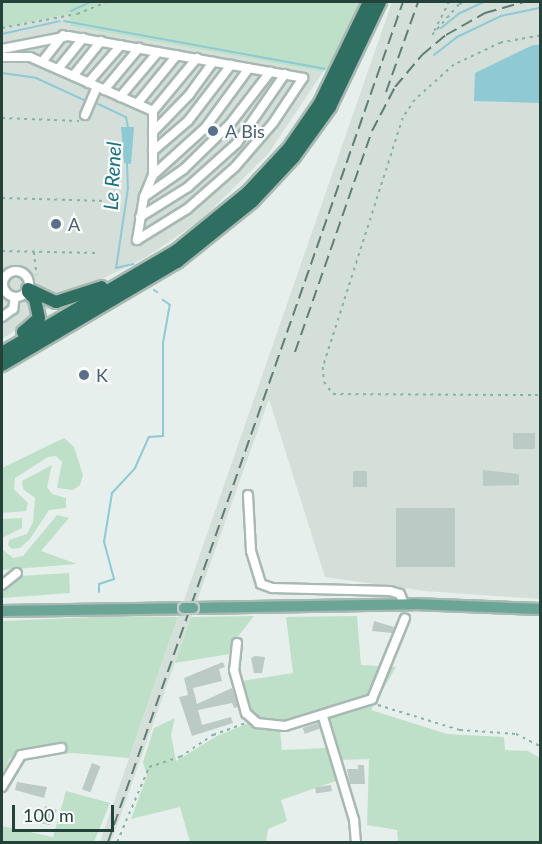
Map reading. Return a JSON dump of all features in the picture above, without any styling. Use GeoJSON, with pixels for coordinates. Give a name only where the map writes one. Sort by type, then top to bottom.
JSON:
{"type":"FeatureCollection","features":[{"type":"Feature","properties":{"kind":"highway"},"geometry":{"type":"LineString","coordinates":[[2,353],[198,235],[262,177],[306,124],[335,77],[369,2]]}},
{"type":"Feature","properties":{"kind":"highway"},"geometry":{"type":"LineString","coordinates":[[2,364],[191,253],[272,181],[330,107],[380,2]]}},
{"type":"Feature","properties":{"kind":"highway"},"geometry":{"type":"LineString","coordinates":[[2,345],[39,318],[70,300],[98,290],[198,235]]}},
{"type":"Feature","properties":{"kind":"highway"},"geometry":{"type":"LineString","coordinates":[[27,290],[52,302],[70,300]]}},
{"type":"Feature","properties":{"kind":"highway"},"geometry":{"type":"LineString","coordinates":[[27,290],[35,299],[39,318]]}},
{"type":"Feature","properties":{"kind":"main road"},"geometry":{"type":"LineString","coordinates":[[2,611],[404,604],[540,609]]}},
{"type":"Feature","properties":{"kind":"street"},"geometry":{"type":"LineString","coordinates":[[42,62],[63,35]]}},
{"type":"Feature","properties":{"kind":"street"},"geometry":{"type":"LineString","coordinates":[[2,49],[63,35],[158,51],[197,58],[213,62],[303,78],[273,123],[235,167],[187,209],[137,240],[144,197],[153,175],[153,111],[197,58]]}},
{"type":"Feature","properties":{"kind":"street"},"geometry":{"type":"LineString","coordinates":[[58,69],[83,38]]}},
{"type":"Feature","properties":{"kind":"street"},"geometry":{"type":"LineString","coordinates":[[30,57],[46,39]]}},
{"type":"Feature","properties":{"kind":"street"},"geometry":{"type":"LineString","coordinates":[[73,76],[101,41]]}},
{"type":"Feature","properties":{"kind":"street"},"geometry":{"type":"LineString","coordinates":[[82,118],[96,87],[121,45]]}},
{"type":"Feature","properties":{"kind":"street"},"geometry":{"type":"LineString","coordinates":[[96,87],[139,48]]}},
{"type":"Feature","properties":{"kind":"street"},"geometry":{"type":"LineString","coordinates":[[120,97],[158,51]]}},
{"type":"Feature","properties":{"kind":"street"},"geometry":{"type":"LineString","coordinates":[[136,104],[177,55]]}},
{"type":"Feature","properties":{"kind":"street"},"geometry":{"type":"LineString","coordinates":[[2,57],[30,57],[153,111]]}},
{"type":"Feature","properties":{"kind":"street"},"geometry":{"type":"LineString","coordinates":[[153,132],[189,95],[213,62]]}},
{"type":"Feature","properties":{"kind":"street"},"geometry":{"type":"LineString","coordinates":[[153,151],[188,122],[215,91],[231,65]]}},
{"type":"Feature","properties":{"kind":"street"},"geometry":{"type":"LineString","coordinates":[[153,175],[205,128],[249,68]]}},
{"type":"Feature","properties":{"kind":"street"},"geometry":{"type":"LineString","coordinates":[[144,197],[184,170],[222,132],[270,72]]}},
{"type":"Feature","properties":{"kind":"street"},"geometry":{"type":"LineString","coordinates":[[140,217],[188,187],[237,143],[285,74]]}},
{"type":"Feature","properties":{"kind":"street"},"geometry":{"type":"LineString","coordinates":[[15,272],[25,276],[27,290],[15,297],[4,288],[9,274],[15,272]]}},
{"type":"Feature","properties":{"kind":"street"},"geometry":{"type":"LineString","coordinates":[[2,316],[13,309],[15,297]]}},
{"type":"Feature","properties":{"kind":"street"},"geometry":{"type":"LineString","coordinates":[[2,371],[94,312]]}},
{"type":"Feature","properties":{"kind":"street"},"geometry":{"type":"LineString","coordinates":[[248,495],[250,551],[261,584],[272,588],[390,591],[400,594],[404,604]]}},
{"type":"Feature","properties":{"kind":"street"},"geometry":{"type":"LineString","coordinates":[[2,585],[17,573]]}},
{"type":"Feature","properties":{"kind":"street"},"geometry":{"type":"LineString","coordinates":[[237,643],[235,676],[244,708],[253,721],[286,728],[369,701],[379,688],[405,618]]}},
{"type":"Feature","properties":{"kind":"street"},"geometry":{"type":"LineString","coordinates":[[323,717],[354,820],[356,843]]}},
{"type":"Feature","properties":{"kind":"street"},"geometry":{"type":"LineString","coordinates":[[2,787],[21,755],[61,748]]}},
{"type":"Feature","properties":{"kind":"path"},"geometry":{"type":"LineString","coordinates":[[2,28],[77,14],[106,2]]}},
{"type":"Feature","properties":{"kind":"path"},"geometry":{"type":"LineString","coordinates":[[449,2],[432,35],[459,4],[466,2]]}},
{"type":"Feature","properties":{"kind":"path"},"geometry":{"type":"LineString","coordinates":[[540,36],[501,43],[454,65],[415,100],[403,118],[322,368],[324,382],[333,393],[540,395]]}},
{"type":"Feature","properties":{"kind":"path"},"geometry":{"type":"LineString","coordinates":[[2,118],[82,118]]}},
{"type":"Feature","properties":{"kind":"path"},"geometry":{"type":"LineString","coordinates":[[2,198],[106,201]]}},
{"type":"Feature","properties":{"kind":"path"},"geometry":{"type":"LineString","coordinates":[[2,251],[96,253]]}},
{"type":"Feature","properties":{"kind":"path"},"geometry":{"type":"LineString","coordinates":[[34,251],[37,275]]}},
{"type":"Feature","properties":{"kind":"path"},"geometry":{"type":"LineString","coordinates":[[369,701],[460,730],[516,734],[540,746]]}},
{"type":"Feature","properties":{"kind":"path"},"geometry":{"type":"LineString","coordinates":[[117,843],[149,767],[180,756],[213,735],[253,721]]}},
{"type":"Feature","properties":{"kind":"shaded area"},"geometry":{"type":"Polygon","coordinates":[[[392,2],[540,2],[540,599],[425,591],[325,577],[269,399],[111,842],[100,842],[392,2]]]}},
{"type":"Feature","properties":{"kind":"shaded area"},"geometry":{"type":"Polygon","coordinates":[[[69,14],[70,26],[323,72],[268,154],[201,220],[145,258],[71,294],[2,339],[2,28],[69,14]]]}},
{"type":"Feature","properties":{"kind":"green space"},"geometry":{"type":"Polygon","coordinates":[[[2,2],[362,2],[338,59],[323,72],[70,26],[69,14],[2,28],[2,2]]]}},
{"type":"Feature","properties":{"kind":"green space"},"geometry":{"type":"Polygon","coordinates":[[[64,438],[74,447],[83,475],[80,485],[73,490],[57,488],[62,462],[56,456],[48,457],[15,478],[14,489],[28,503],[26,511],[2,513],[2,468],[64,438]]]}},
{"type":"Feature","properties":{"kind":"green space"},"geometry":{"type":"Polygon","coordinates":[[[52,465],[47,487],[52,494],[66,498],[66,508],[49,510],[30,539],[20,548],[12,549],[8,545],[9,540],[27,534],[33,522],[35,498],[23,489],[22,481],[52,465]]]}},
{"type":"Feature","properties":{"kind":"green space"},"geometry":{"type":"Polygon","coordinates":[[[57,515],[69,518],[41,551],[77,564],[2,570],[2,549],[13,558],[23,556],[57,515]]]}},
{"type":"Feature","properties":{"kind":"green space"},"geometry":{"type":"Polygon","coordinates":[[[22,518],[22,528],[2,538],[2,519],[22,518]]]}},
{"type":"Feature","properties":{"kind":"green space"},"geometry":{"type":"Polygon","coordinates":[[[69,573],[70,593],[2,598],[2,586],[20,576],[69,573]]]}},
{"type":"Feature","properties":{"kind":"green space"},"geometry":{"type":"Polygon","coordinates":[[[117,616],[178,617],[129,758],[73,753],[10,758],[2,776],[2,621],[117,616]]]}},
{"type":"Feature","properties":{"kind":"green space"},"geometry":{"type":"Polygon","coordinates":[[[254,616],[233,643],[229,654],[175,663],[191,617],[254,616]]]}},
{"type":"Feature","properties":{"kind":"green space"},"geometry":{"type":"Polygon","coordinates":[[[357,616],[361,665],[396,667],[371,710],[447,734],[504,737],[505,750],[528,751],[540,758],[540,842],[398,842],[397,830],[367,825],[369,759],[340,760],[324,710],[279,721],[282,750],[326,748],[336,781],[281,800],[287,821],[268,829],[266,842],[190,842],[180,807],[131,819],[147,776],[143,762],[154,728],[175,718],[171,735],[176,761],[217,736],[259,719],[251,711],[242,681],[293,673],[286,617],[357,616]]]}},
{"type":"Feature","properties":{"kind":"green space"},"geometry":{"type":"Polygon","coordinates":[[[66,791],[110,803],[94,842],[2,842],[2,826],[53,837],[66,791]]]}},
{"type":"Feature","properties":{"kind":"water"},"geometry":{"type":"Polygon","coordinates":[[[533,45],[540,45],[540,103],[474,101],[475,73],[533,45]]]}},
{"type":"Feature","properties":{"kind":"water"},"geometry":{"type":"Polygon","coordinates":[[[121,127],[134,127],[131,164],[124,163],[121,127]]]}},
{"type":"Feature","properties":{"kind":"building"},"geometry":{"type":"Polygon","coordinates":[[[513,433],[535,433],[535,449],[513,449],[513,433]]]}},
{"type":"Feature","properties":{"kind":"building"},"geometry":{"type":"Polygon","coordinates":[[[483,470],[519,474],[519,485],[483,486],[483,470]]]}},
{"type":"Feature","properties":{"kind":"building"},"geometry":{"type":"Polygon","coordinates":[[[353,471],[367,471],[367,487],[353,487],[353,471]]]}},
{"type":"Feature","properties":{"kind":"building"},"geometry":{"type":"Polygon","coordinates":[[[396,508],[455,508],[455,567],[396,567],[396,508]]]}},
{"type":"Feature","properties":{"kind":"building"},"geometry":{"type":"Polygon","coordinates":[[[374,621],[394,627],[392,633],[372,631],[374,621]]]}},
{"type":"Feature","properties":{"kind":"building"},"geometry":{"type":"Polygon","coordinates":[[[265,657],[262,673],[254,673],[251,658],[265,657]]]}},
{"type":"Feature","properties":{"kind":"building"},"geometry":{"type":"Polygon","coordinates":[[[223,662],[225,667],[219,669],[222,681],[193,688],[197,704],[232,688],[238,707],[234,708],[232,703],[198,710],[202,725],[231,717],[233,723],[192,736],[179,697],[188,695],[184,678],[223,662]]]}},
{"type":"Feature","properties":{"kind":"building"},"geometry":{"type":"Polygon","coordinates":[[[318,723],[320,729],[305,734],[303,728],[318,723]]]}},
{"type":"Feature","properties":{"kind":"building"},"geometry":{"type":"Polygon","coordinates":[[[92,763],[100,766],[90,792],[82,789],[92,763]]]}},
{"type":"Feature","properties":{"kind":"building"},"geometry":{"type":"Polygon","coordinates":[[[358,765],[364,765],[365,784],[350,784],[347,769],[358,769],[358,765]]]}},
{"type":"Feature","properties":{"kind":"building"},"geometry":{"type":"Polygon","coordinates":[[[17,782],[47,787],[44,798],[15,790],[17,782]]]}},
{"type":"Feature","properties":{"kind":"building"},"geometry":{"type":"Polygon","coordinates":[[[331,785],[332,791],[316,793],[315,788],[331,785]]]}},
{"type":"Feature","properties":{"kind":"building"},"geometry":{"type":"Polygon","coordinates":[[[45,806],[57,810],[50,825],[40,823],[45,806]]]}},
{"type":"Feature","properties":{"kind":"waterway"},"geometry":{"type":"LineString","coordinates":[[71,11],[90,2]]}},
{"type":"Feature","properties":{"kind":"waterway"},"geometry":{"type":"LineString","coordinates":[[441,28],[458,14],[484,2]]}},
{"type":"Feature","properties":{"kind":"waterway"},"geometry":{"type":"LineString","coordinates":[[434,55],[457,37],[501,16],[540,8]]}},
{"type":"Feature","properties":{"kind":"waterway"},"geometry":{"type":"LineString","coordinates":[[2,34],[60,21]]}},
{"type":"Feature","properties":{"kind":"waterway"},"geometry":{"type":"LineString","coordinates":[[64,21],[325,69]]}},
{"type":"Feature","properties":{"kind":"waterway","name":"Le Renel"},"geometry":{"type":"LineString","coordinates":[[2,73],[36,78],[84,100]]}},
{"type":"Feature","properties":{"kind":"waterway","name":"Le Renel"},"geometry":{"type":"LineString","coordinates":[[98,104],[126,117],[128,127]]}},
{"type":"Feature","properties":{"kind":"waterway","name":"Le Renel"},"geometry":{"type":"LineString","coordinates":[[127,163],[128,188],[116,268],[134,264]]}},
{"type":"Feature","properties":{"kind":"waterway"},"geometry":{"type":"LineString","coordinates":[[99,592],[99,584],[114,579],[104,542],[112,493],[135,468],[149,437],[163,436],[163,343],[170,305],[163,300]]}},
{"type":"Feature","properties":{"kind":"railway"},"geometry":{"type":"LineString","coordinates":[[108,842],[403,2]]}},
{"type":"Feature","properties":{"kind":"railway"},"geometry":{"type":"LineString","coordinates":[[386,92],[418,2]]}},
{"type":"Feature","properties":{"kind":"railway"},"geometry":{"type":"LineString","coordinates":[[295,352],[372,131],[395,87],[422,55],[446,35],[485,13],[524,2]]}},
{"type":"Feature","properties":{"kind":"place","name":"A Bis"},"geometry":{"type":"Point","coordinates":[213,131]}},
{"type":"Feature","properties":{"kind":"place","name":"A"},"geometry":{"type":"Point","coordinates":[56,224]}},
{"type":"Feature","properties":{"kind":"place","name":"K"},"geometry":{"type":"Point","coordinates":[84,375]}}]}
